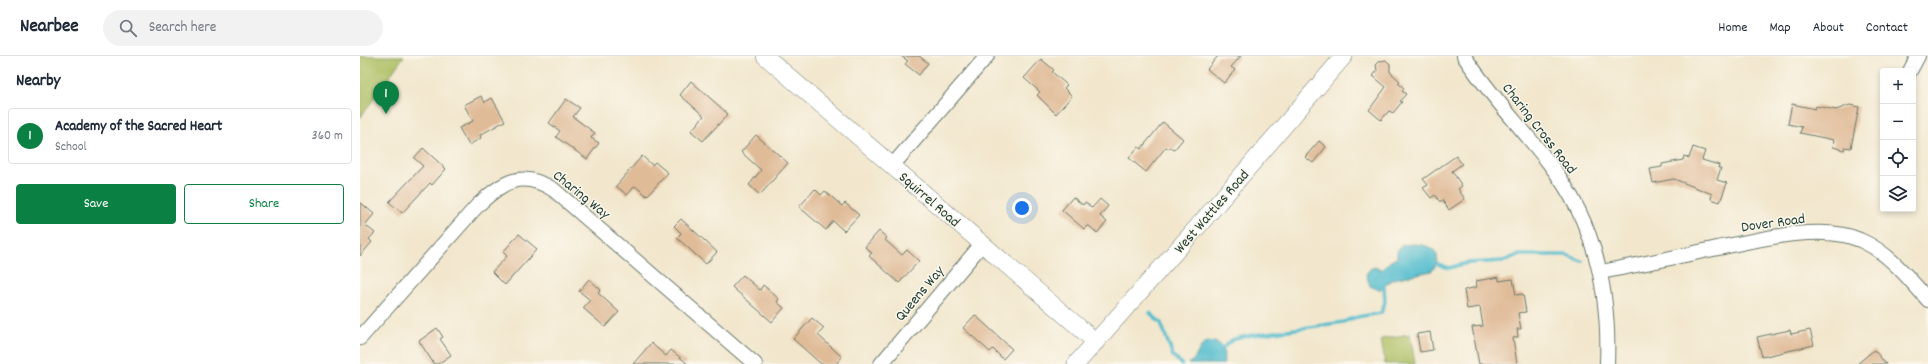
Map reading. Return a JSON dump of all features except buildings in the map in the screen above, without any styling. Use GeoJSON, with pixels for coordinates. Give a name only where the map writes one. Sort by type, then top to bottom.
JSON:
{"type":"FeatureCollection","features":[{"type":"Feature","properties":{"kind":"street","name":"Squirrel Road"},"geometry":{"type":"LineString","coordinates":[[765,56],[1096,342]]}},
{"type":"Feature","properties":{"kind":"street"},"geometry":{"type":"LineString","coordinates":[[892,166],[987,56]]}},
{"type":"Feature","properties":{"kind":"street","name":"West Wattles Road"},"geometry":{"type":"LineString","coordinates":[[1076,364],[1195,230],[1344,56]]}},
{"type":"Feature","properties":{"kind":"street","name":"Charing Cross Road"},"geometry":{"type":"LineString","coordinates":[[1464,56],[1495,98],[1562,181],[1584,224],[1601,272],[1607,317],[1607,364]]}},
{"type":"Feature","properties":{"kind":"street"},"geometry":{"type":"LineString","coordinates":[[1912,68],[1918,56]]}},
{"type":"Feature","properties":{"kind":"street","name":"Charing Way"},"geometry":{"type":"LineString","coordinates":[[360,338],[477,206],[493,191],[505,184],[519,179],[531,179],[543,183],[554,190],[755,364]]}},
{"type":"Feature","properties":{"kind":"street","name":"Dover Road"},"geometry":{"type":"LineString","coordinates":[[1601,272],[1759,240],[1802,234],[1838,233],[1860,240],[1876,249],[1905,274],[1928,300]]}},
{"type":"Feature","properties":{"kind":"street","name":"Queens Way"},"geometry":{"type":"LineString","coordinates":[[881,364],[982,244]]}},
{"type":"Feature","properties":{"kind":"green space"},"geometry":{"type":"Polygon","coordinates":[[[360,56],[404,56],[360,118],[360,56]]]}},
{"type":"Feature","properties":{"kind":"green space"},"geometry":{"type":"Polygon","coordinates":[[[1410,334],[1415,364],[1385,364],[1381,339],[1410,334]]]}},
{"type":"Feature","properties":{"kind":"water"},"geometry":{"type":"Polygon","coordinates":[[[1419,244],[1430,248],[1437,254],[1436,264],[1432,271],[1393,279],[1379,290],[1370,286],[1366,274],[1370,269],[1375,267],[1381,270],[1390,261],[1397,258],[1397,251],[1402,245],[1419,244]]]}},
{"type":"Feature","properties":{"kind":"water"},"geometry":{"type":"Polygon","coordinates":[[[1208,341],[1214,342],[1223,348],[1224,364],[1188,364],[1194,359],[1204,343],[1208,341]]]}},
{"type":"Feature","properties":{"kind":"waterway"},"geometry":{"type":"LineString","coordinates":[[1438,264],[1449,268],[1467,263],[1503,261],[1518,255],[1567,255],[1582,261]]}},
{"type":"Feature","properties":{"kind":"waterway"},"geometry":{"type":"LineString","coordinates":[[1223,348],[1232,340],[1247,336],[1344,322],[1358,317],[1381,313],[1385,302],[1384,286]]}},
{"type":"Feature","properties":{"kind":"waterway"},"geometry":{"type":"LineString","coordinates":[[1150,313],[1161,323],[1173,356],[1182,364]]}},
{"type":"Feature","properties":{"kind":"place","name":"Academy of the Sacred Heart"},"geometry":{"type":"Point","coordinates":[386,114]}}]}
